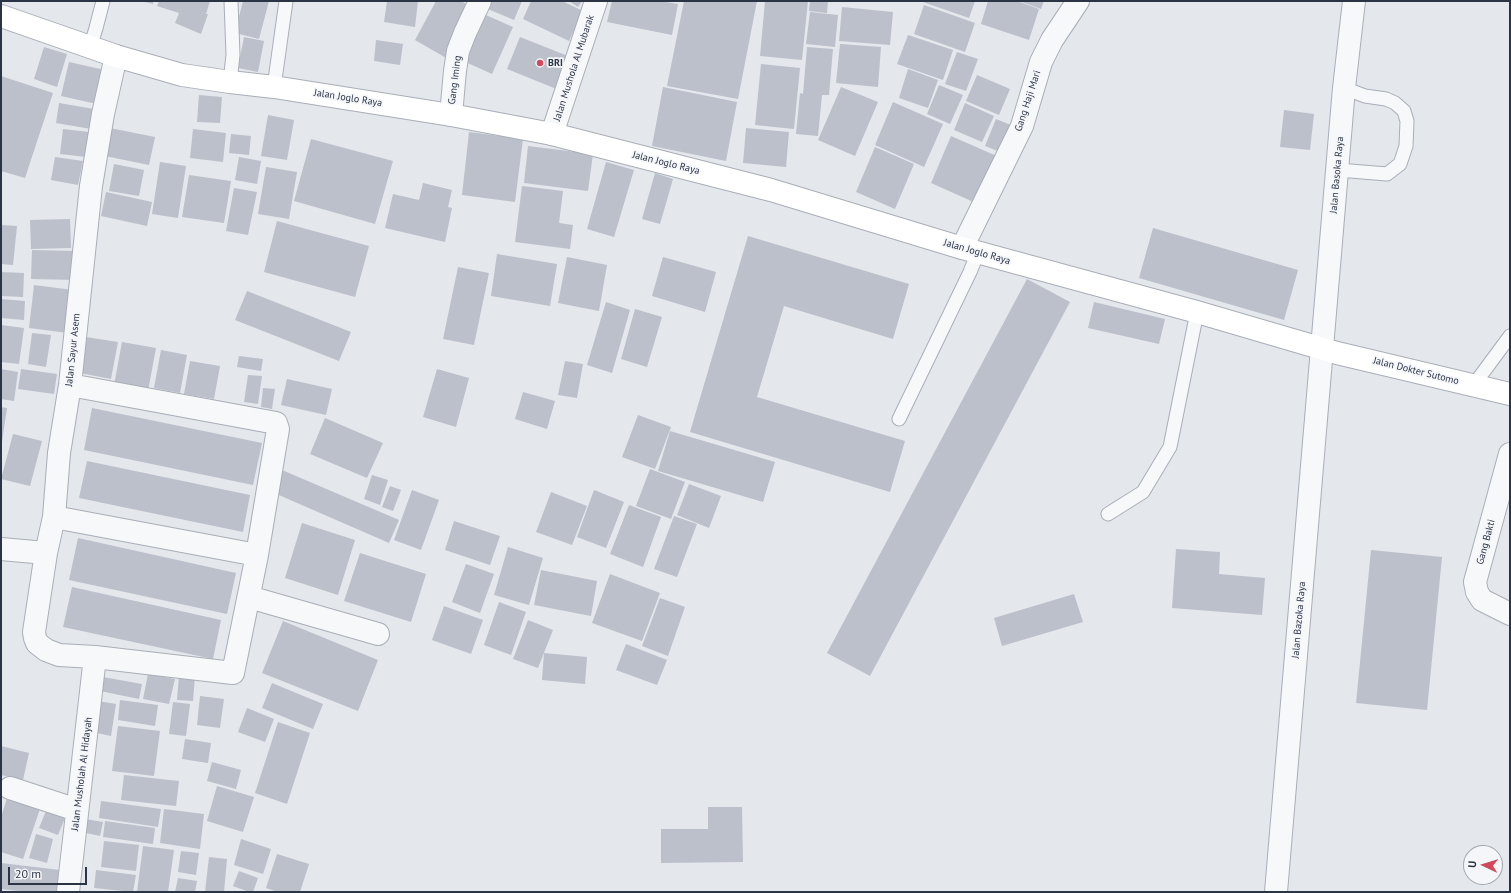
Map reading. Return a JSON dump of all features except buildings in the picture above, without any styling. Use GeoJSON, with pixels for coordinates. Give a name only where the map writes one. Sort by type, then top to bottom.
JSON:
{"type":"FeatureCollection","features":[{"type":"Feature","properties":{"kind":"main road","name":"Jalan Joglo Raya"},"geometry":{"type":"LineString","coordinates":[[1,16],[90,48],[182,75],[274,87],[451,115],[552,134],[771,190],[970,250],[1329,350]]}},
{"type":"Feature","properties":{"kind":"main road","name":"Jalan Dokter Sutomo"},"geometry":{"type":"LineString","coordinates":[[1329,350],[1510,394]]}},
{"type":"Feature","properties":{"kind":"street","name":"Gang Iming"},"geometry":{"type":"LineString","coordinates":[[451,115],[458,51],[480,1]]}},
{"type":"Feature","properties":{"kind":"street","name":"Jalan Mushola Al Mubarak"},"geometry":{"type":"LineString","coordinates":[[552,134],[596,1]]}},
{"type":"Feature","properties":{"kind":"street","name":"Gang Haji Mari"},"geometry":{"type":"LineString","coordinates":[[970,250],[1022,126],[1041,62],[1052,40],[1078,1]]}},
{"type":"Feature","properties":{"kind":"street","name":"Jalan Basoka Raya"},"geometry":{"type":"LineString","coordinates":[[1329,350],[1338,170],[1344,88],[1354,1]]}},
{"type":"Feature","properties":{"kind":"street","name":"Jalan Sayur Asem"},"geometry":{"type":"LineString","coordinates":[[96,657],[59,655],[46,650],[37,643],[34,632],[46,553],[54,517],[59,453],[70,385],[91,186],[103,114],[116,56]]}},
{"type":"Feature","properties":{"kind":"street","name":"Jalan Bazoka Raya"},"geometry":{"type":"LineString","coordinates":[[1276,892],[1329,350]]}},
{"type":"Feature","properties":{"kind":"street"},"geometry":{"type":"LineString","coordinates":[[70,385],[276,423],[278,429],[257,556],[234,672],[96,657]]}},
{"type":"Feature","properties":{"kind":"street","name":"Gang Bakti"},"geometry":{"type":"LineString","coordinates":[[1510,454],[1475,582],[1477,592],[1482,600],[1510,614]]}},
{"type":"Feature","properties":{"kind":"street"},"geometry":{"type":"LineString","coordinates":[[54,517],[257,556]]}},
{"type":"Feature","properties":{"kind":"street"},"geometry":{"type":"LineString","coordinates":[[1,549],[46,553]]}},
{"type":"Feature","properties":{"kind":"street"},"geometry":{"type":"LineString","coordinates":[[249,597],[378,634]]}},
{"type":"Feature","properties":{"kind":"street","name":"Jalan Musholah Al Hidayah"},"geometry":{"type":"LineString","coordinates":[[71,892],[77,810],[96,657]]}},
{"type":"Feature","properties":{"kind":"street"},"geometry":{"type":"LineString","coordinates":[[10,788],[77,810]]}},
{"type":"Feature","properties":{"kind":"lane"},"geometry":{"type":"LineString","coordinates":[[90,48],[103,1]]}},
{"type":"Feature","properties":{"kind":"lane"},"geometry":{"type":"LineString","coordinates":[[230,82],[233,54],[231,1]]}},
{"type":"Feature","properties":{"kind":"lane"},"geometry":{"type":"LineString","coordinates":[[274,87],[286,1]]}},
{"type":"Feature","properties":{"kind":"lane"},"geometry":{"type":"LineString","coordinates":[[1338,170],[1387,174],[1400,164],[1406,146],[1407,121],[1404,111],[1386,99],[1365,96],[1344,88]]}},
{"type":"Feature","properties":{"kind":"lane"},"geometry":{"type":"LineString","coordinates":[[899,419],[970,272],[970,250]]}},
{"type":"Feature","properties":{"kind":"lane"},"geometry":{"type":"LineString","coordinates":[[1108,514],[1143,492],[1170,446],[1197,312]]}},
{"type":"Feature","properties":{"kind":"lane"},"geometry":{"type":"LineString","coordinates":[[1473,386],[1510,336]]}},
{"type":"Feature","properties":{"kind":"place","name":"BRI"},"geometry":{"type":"Point","coordinates":[540,63]}}]}
